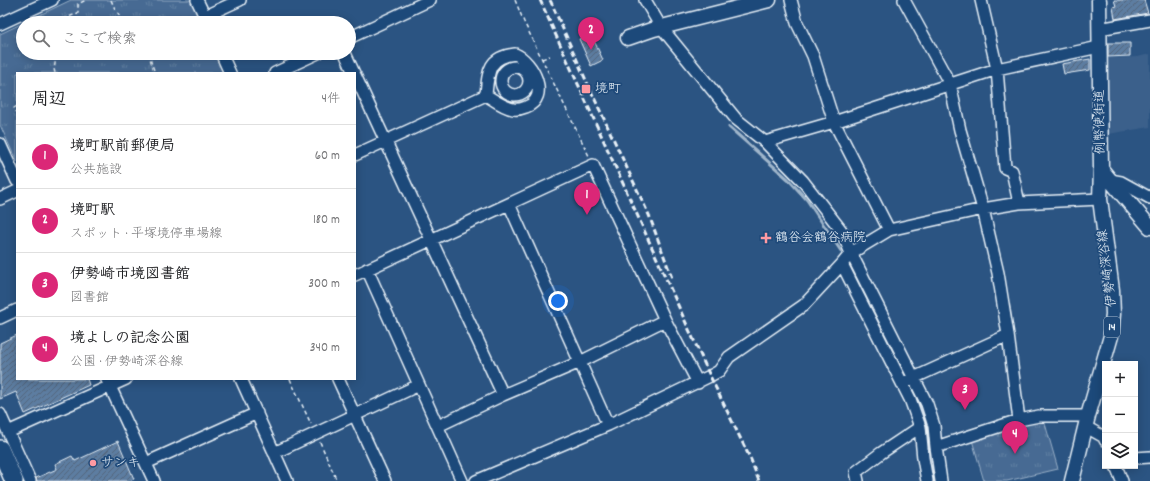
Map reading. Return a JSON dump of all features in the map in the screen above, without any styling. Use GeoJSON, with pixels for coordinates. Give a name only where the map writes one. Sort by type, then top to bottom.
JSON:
{"type":"FeatureCollection","features":[{"type":"Feature","properties":{"kind":"highway"},"geometry":{"type":"LineString","coordinates":[[0,449],[14,481]]}},
{"type":"Feature","properties":{"kind":"main road"},"geometry":{"type":"LineString","coordinates":[[628,38],[654,29],[769,0]]}},
{"type":"Feature","properties":{"kind":"main road","name":"例幣使街道"},"geometry":{"type":"LineString","coordinates":[[1099,0],[1101,169],[1150,227]]}},
{"type":"Feature","properties":{"kind":"main road","name":"伊勢崎深谷線"},"geometry":{"type":"LineString","coordinates":[[1072,481],[1111,336],[1113,314],[1112,290],[1100,199],[1101,169]]}},
{"type":"Feature","properties":{"kind":"street"},"geometry":{"type":"LineString","coordinates":[[17,16],[52,0]]}},
{"type":"Feature","properties":{"kind":"street"},"geometry":{"type":"LineString","coordinates":[[198,0],[205,16]]}},
{"type":"Feature","properties":{"kind":"street"},"geometry":{"type":"LineString","coordinates":[[211,16],[240,0]]}},
{"type":"Feature","properties":{"kind":"street"},"geometry":{"type":"LineString","coordinates":[[356,34],[415,3],[430,0]]}},
{"type":"Feature","properties":{"kind":"street"},"geometry":{"type":"LineString","coordinates":[[645,0],[654,29],[736,119],[765,142],[803,181],[841,230],[851,253],[928,404],[934,426],[941,481]]}},
{"type":"Feature","properties":{"kind":"street"},"geometry":{"type":"LineString","coordinates":[[790,0],[798,23],[813,56],[834,122],[889,230]]}},
{"type":"Feature","properties":{"kind":"street"},"geometry":{"type":"LineString","coordinates":[[904,0],[950,84],[960,130],[983,209],[998,273],[1019,420]]}},
{"type":"Feature","properties":{"kind":"street"},"geometry":{"type":"LineString","coordinates":[[981,0],[997,69],[1005,168],[1012,171],[1019,203]]}},
{"type":"Feature","properties":{"kind":"street"},"geometry":{"type":"LineString","coordinates":[[0,24],[16,17]]}},
{"type":"Feature","properties":{"kind":"street"},"geometry":{"type":"LineString","coordinates":[[1099,29],[1150,20]]}},
{"type":"Feature","properties":{"kind":"street"},"geometry":{"type":"LineString","coordinates":[[765,142],[834,122],[997,69],[1099,47]]}},
{"type":"Feature","properties":{"kind":"street"},"geometry":{"type":"LineString","coordinates":[[515,54],[521,56],[528,63],[531,73],[538,83],[538,94],[535,100],[530,106],[520,110],[500,104],[486,95],[488,78],[495,60],[507,55],[515,54]]}},
{"type":"Feature","properties":{"kind":"street"},"geometry":{"type":"LineString","coordinates":[[225,60],[230,72]]}},
{"type":"Feature","properties":{"kind":"street"},"geometry":{"type":"LineString","coordinates":[[277,72],[303,60]]}},
{"type":"Feature","properties":{"kind":"street"},"geometry":{"type":"LineString","coordinates":[[348,60],[354,72]]}},
{"type":"Feature","properties":{"kind":"street"},"geometry":{"type":"LineString","coordinates":[[516,66],[531,73],[528,87],[520,94],[514,95],[507,92],[502,85],[501,80],[503,74],[511,67],[516,66]]}},
{"type":"Feature","properties":{"kind":"street"},"geometry":{"type":"LineString","coordinates":[[356,76],[503,395]]}},
{"type":"Feature","properties":{"kind":"street"},"geometry":{"type":"LineString","coordinates":[[488,78],[501,80]]}},
{"type":"Feature","properties":{"kind":"street"},"geometry":{"type":"LineString","coordinates":[[500,104],[507,92]]}},
{"type":"Feature","properties":{"kind":"street"},"geometry":{"type":"LineString","coordinates":[[356,155],[486,95]]}},
{"type":"Feature","properties":{"kind":"street"},"geometry":{"type":"LineString","coordinates":[[0,144],[16,179]]}},
{"type":"Feature","properties":{"kind":"street"},"geometry":{"type":"LineString","coordinates":[[356,274],[593,165],[665,320],[698,383]]}},
{"type":"Feature","properties":{"kind":"street"},"geometry":{"type":"LineString","coordinates":[[1110,180],[1121,182],[1150,198]]}},
{"type":"Feature","properties":{"kind":"street"},"geometry":{"type":"LineString","coordinates":[[0,199],[16,192]]}},
{"type":"Feature","properties":{"kind":"street"},"geometry":{"type":"LineString","coordinates":[[476,481],[608,425],[698,383],[718,371],[729,357],[804,305],[851,253],[889,230],[983,209],[1019,203],[1100,199]]}},
{"type":"Feature","properties":{"kind":"street"},"geometry":{"type":"LineString","coordinates":[[509,204],[608,425]]}},
{"type":"Feature","properties":{"kind":"street"},"geometry":{"type":"LineString","coordinates":[[842,264],[910,399],[920,427],[927,481]]}},
{"type":"Feature","properties":{"kind":"street"},"geometry":{"type":"LineString","coordinates":[[367,269],[462,481]]}},
{"type":"Feature","properties":{"kind":"street"},"geometry":{"type":"LineString","coordinates":[[0,318],[16,310]]}},
{"type":"Feature","properties":{"kind":"street"},"geometry":{"type":"LineString","coordinates":[[438,426],[503,395],[580,362],[665,320]]}},
{"type":"Feature","properties":{"kind":"street"},"geometry":{"type":"LineString","coordinates":[[903,383],[913,377],[1008,335]]}},
{"type":"Feature","properties":{"kind":"street"},"geometry":{"type":"LineString","coordinates":[[8,432],[109,382],[120,380]]}},
{"type":"Feature","properties":{"kind":"street"},"geometry":{"type":"LineString","coordinates":[[241,380],[287,481]]}},
{"type":"Feature","properties":{"kind":"street"},"geometry":{"type":"LineString","coordinates":[[338,380],[385,481]]}},
{"type":"Feature","properties":{"kind":"street"},"geometry":{"type":"LineString","coordinates":[[109,382],[154,481]]}},
{"type":"Feature","properties":{"kind":"street"},"geometry":{"type":"LineString","coordinates":[[274,453],[419,385]]}},
{"type":"Feature","properties":{"kind":"street"},"geometry":{"type":"LineString","coordinates":[[146,463],[257,413]]}},
{"type":"Feature","properties":{"kind":"street"},"geometry":{"type":"LineString","coordinates":[[0,414],[30,481]]}},
{"type":"Feature","properties":{"kind":"street"},"geometry":{"type":"LineString","coordinates":[[936,447],[1019,420],[1039,416],[1087,422],[1102,435]]}},
{"type":"Feature","properties":{"kind":"street"},"geometry":{"type":"LineString","coordinates":[[858,481],[856,472],[920,427]]}},
{"type":"Feature","properties":{"kind":"street"},"geometry":{"type":"LineString","coordinates":[[1138,458],[1150,458]]}},
{"type":"Feature","properties":{"kind":"street"},"geometry":{"type":"LineString","coordinates":[[1117,469],[1122,481]]}},
{"type":"Feature","properties":{"kind":"path"},"geometry":{"type":"LineString","coordinates":[[72,16],[78,13],[78,4],[86,0]]}},
{"type":"Feature","properties":{"kind":"path"},"geometry":{"type":"LineString","coordinates":[[111,0],[120,16]]}},
{"type":"Feature","properties":{"kind":"path"},"geometry":{"type":"LineString","coordinates":[[515,0],[524,22],[593,165]]}},
{"type":"Feature","properties":{"kind":"path"},"geometry":{"type":"LineString","coordinates":[[542,59],[550,56]]}},
{"type":"Feature","properties":{"kind":"path"},"geometry":{"type":"LineString","coordinates":[[55,72],[56,60]]}},
{"type":"Feature","properties":{"kind":"path"},"geometry":{"type":"LineString","coordinates":[[150,60],[155,72]]}},
{"type":"Feature","properties":{"kind":"shaded area"},"geometry":{"type":"Polygon","coordinates":[[[1150,54],[1150,127],[1108,134],[1106,58],[1138,57],[1150,54]]]}},
{"type":"Feature","properties":{"kind":"green space"},"geometry":{"type":"Polygon","coordinates":[[[71,0],[191,0],[199,16],[38,16],[71,0]]]}},
{"type":"Feature","properties":{"kind":"green space"},"geometry":{"type":"Polygon","coordinates":[[[16,26],[16,60],[219,60],[225,72],[16,72],[16,160],[0,125],[0,34],[16,26]]]}},
{"type":"Feature","properties":{"kind":"green space"},"geometry":{"type":"Polygon","coordinates":[[[1044,420],[1058,469],[1007,481],[984,481],[972,440],[1025,422],[1044,420]]]}},
{"type":"Feature","properties":{"kind":"building"},"geometry":{"type":"Polygon","coordinates":[[[1114,0],[1144,0],[1148,13],[1115,19],[1113,7],[1116,6],[1114,0]]]}},
{"type":"Feature","properties":{"kind":"building"},"geometry":{"type":"Polygon","coordinates":[[[591,34],[603,60],[591,66],[579,39],[591,34]]]}},
{"type":"Feature","properties":{"kind":"building"},"geometry":{"type":"Polygon","coordinates":[[[1108,43],[1130,43],[1130,56],[1108,57],[1108,43]]]}},
{"type":"Feature","properties":{"kind":"building"},"geometry":{"type":"Polygon","coordinates":[[[1090,59],[1090,70],[1064,74],[1062,64],[1090,59]]]}},
{"type":"Feature","properties":{"kind":"building"},"geometry":{"type":"Polygon","coordinates":[[[16,335],[16,380],[87,380],[89,385],[25,414],[16,392],[0,399],[0,343],[16,335]]]}},
{"type":"Feature","properties":{"kind":"building","name":"サンキ"},"geometry":{"type":"Polygon","coordinates":[[[118,441],[134,479],[129,481],[37,481],[36,478],[57,469],[55,464],[72,456],[75,461],[118,441]]]}},
{"type":"Feature","properties":{"kind":"waterway"},"geometry":{"type":"LineString","coordinates":[[729,127],[788,179],[807,200],[845,257]]}},
{"type":"Feature","properties":{"kind":"waterway"},"geometry":{"type":"LineString","coordinates":[[848,262],[907,378]]}},
{"type":"Feature","properties":{"kind":"waterway"},"geometry":{"type":"LineString","coordinates":[[910,383],[924,413],[929,439],[929,462],[934,481]]}},
{"type":"Feature","properties":{"kind":"railway"},"geometry":{"type":"LineString","coordinates":[[540,0],[710,376],[751,460],[759,481]]}},
{"type":"Feature","properties":{"kind":"railway"},"geometry":{"type":"LineString","coordinates":[[550,0],[649,215],[672,278]]}},
{"type":"Feature","properties":{"kind":"place","name":"境町駅"},"geometry":{"type":"Point","coordinates":[591,50]}},
{"type":"Feature","properties":{"kind":"place","name":"境町"},"geometry":{"type":"Point","coordinates":[586,89]}},
{"type":"Feature","properties":{"kind":"place","name":"境町駅前郵便局"},"geometry":{"type":"Point","coordinates":[587,215]}},
{"type":"Feature","properties":{"kind":"place","name":"鶴谷会鶴谷病院"},"geometry":{"type":"Point","coordinates":[766,238]}},
{"type":"Feature","properties":{"kind":"place","name":"伊勢崎市境図書館"},"geometry":{"type":"Point","coordinates":[965,410]}},
{"type":"Feature","properties":{"kind":"place","name":"境よしの記念公園"},"geometry":{"type":"Point","coordinates":[1015,454]}},
{"type":"Feature","properties":{"kind":"place","name":"サンキ"},"geometry":{"type":"Point","coordinates":[93,463]}}]}
